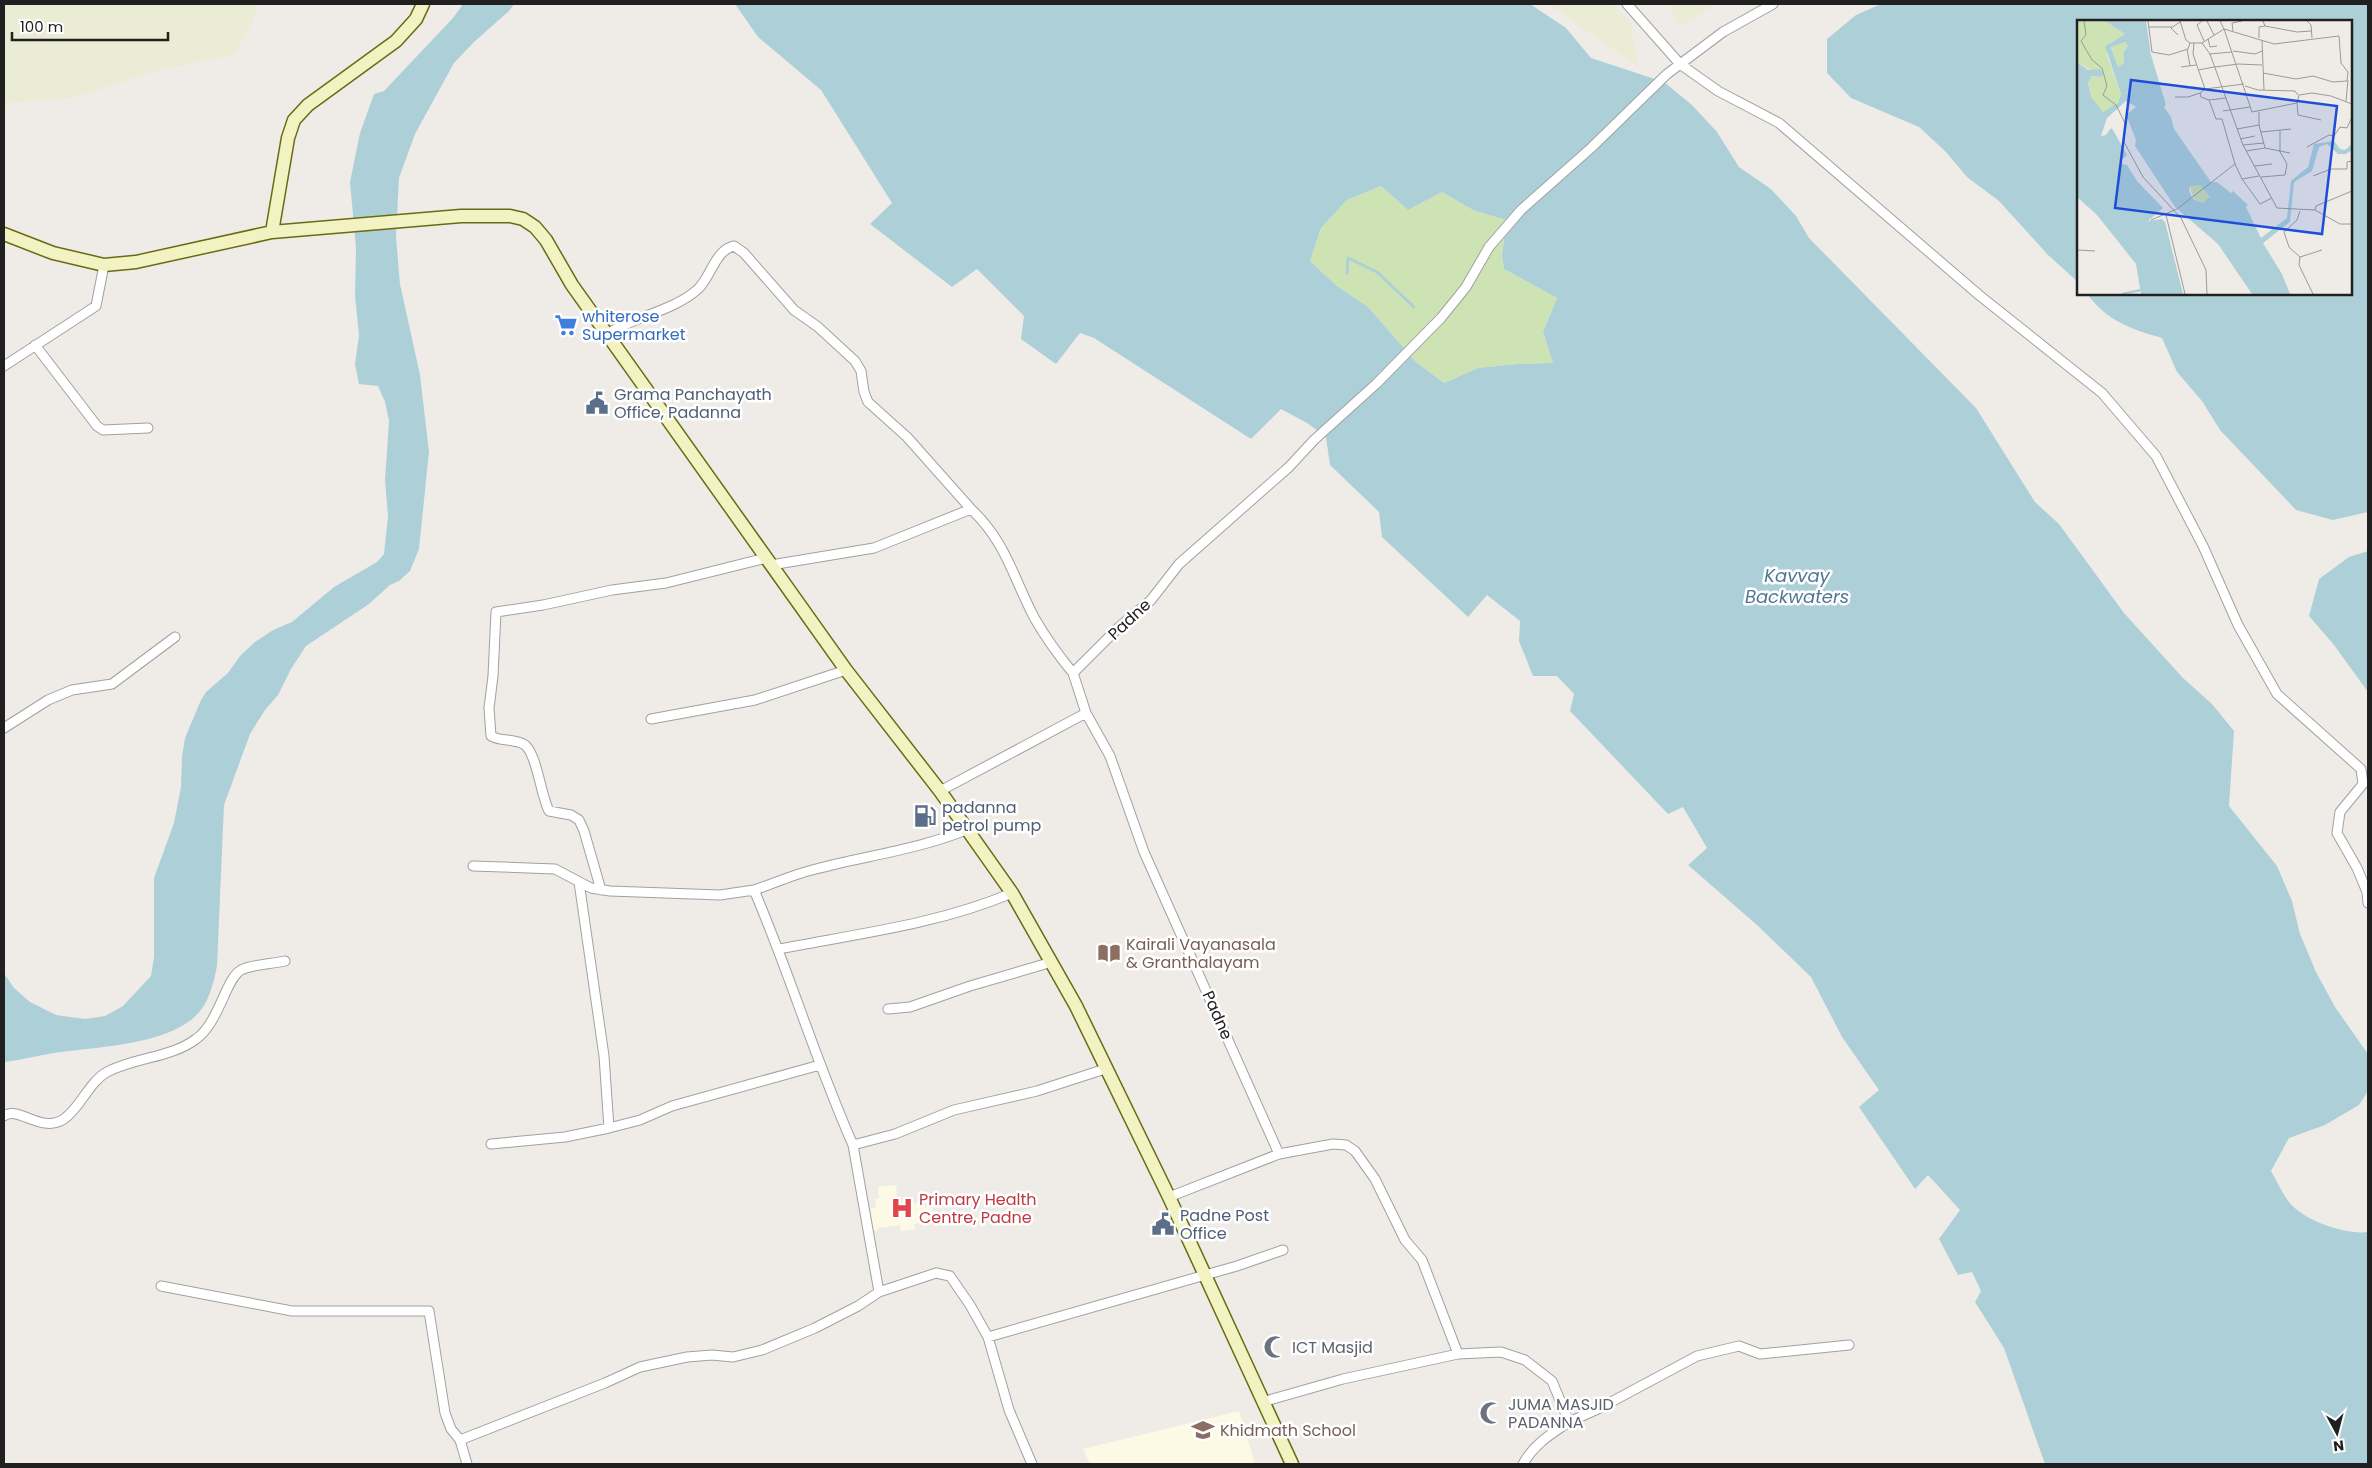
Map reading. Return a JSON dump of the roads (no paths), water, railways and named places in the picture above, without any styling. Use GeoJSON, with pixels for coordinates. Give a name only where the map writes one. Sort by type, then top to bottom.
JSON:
{"type":"FeatureCollection","features":[{"type":"Feature","properties":{"kind":"main road"},"geometry":{"type":"LineString","coordinates":[[272,232],[287,147],[294,120],[308,105],[396,41],[416,19],[423,4]]}},
{"type":"Feature","properties":{"kind":"main road"},"geometry":{"type":"LineString","coordinates":[[4,234],[53,253],[104,265],[144,260],[272,232],[461,216],[510,216],[523,219],[535,227],[546,240],[572,285],[846,670],[940,791],[1012,893],[1076,1006],[1105,1069],[1169,1197],[1292,1464]]}},
{"type":"Feature","properties":{"kind":"street"},"geometry":{"type":"LineString","coordinates":[[1627,4],[1680,64],[1718,91],[1779,124],[1979,295],[2102,393],[2156,456],[2203,546],[2238,626],[2277,694],[2361,768],[2363,784],[2340,812],[2337,833],[2357,868],[2367,892],[2368,903]]}},
{"type":"Feature","properties":{"kind":"street","name":"Padne"},"geometry":{"type":"LineString","coordinates":[[1279,1154],[1144,852],[1110,756],[1086,713],[1073,673],[1118,628],[1151,600],[1179,564],[1289,467],[1314,440],[1376,384],[1441,318],[1466,287],[1489,247],[1522,210],[1591,148],[1666,74],[1723,32],[1773,4]]}},
{"type":"Feature","properties":{"kind":"street"},"geometry":{"type":"LineString","coordinates":[[607,334],[633,320],[652,315],[696,291],[706,280],[720,254],[728,247],[734,246],[744,253],[794,310],[818,327],[855,361],[861,371],[868,402],[907,437],[971,509],[986,523],[1005,552],[1035,620],[1058,656],[1073,673]]}},
{"type":"Feature","properties":{"kind":"street"},"geometry":{"type":"LineString","coordinates":[[4,366],[96,306],[104,265]]}},
{"type":"Feature","properties":{"kind":"street"},"geometry":{"type":"LineString","coordinates":[[35,345],[97,426],[103,430],[148,428]]}},
{"type":"Feature","properties":{"kind":"street"},"geometry":{"type":"LineString","coordinates":[[601,890],[584,831],[578,820],[571,815],[549,811],[532,757],[526,746],[515,741],[491,736],[489,708],[493,676],[496,612],[543,605],[612,590],[666,583],[769,561],[874,548],[971,509]]}},
{"type":"Feature","properties":{"kind":"street"},"geometry":{"type":"LineString","coordinates":[[4,728],[48,700],[72,690],[112,684],[175,637]]}},
{"type":"Feature","properties":{"kind":"street"},"geometry":{"type":"LineString","coordinates":[[651,719],[755,700],[846,670]]}},
{"type":"Feature","properties":{"kind":"street"},"geometry":{"type":"LineString","coordinates":[[940,791],[1086,713]]}},
{"type":"Feature","properties":{"kind":"street"},"geometry":{"type":"LineString","coordinates":[[474,866],[554,869],[591,888],[601,890],[720,895],[754,890],[811,870],[914,847],[966,830]]}},
{"type":"Feature","properties":{"kind":"street"},"geometry":{"type":"LineString","coordinates":[[580,882],[604,1056],[609,1128]]}},
{"type":"Feature","properties":{"kind":"street"},"geometry":{"type":"LineString","coordinates":[[754,890],[779,949],[832,1099],[853,1145],[880,1292]]}},
{"type":"Feature","properties":{"kind":"street"},"geometry":{"type":"LineString","coordinates":[[779,949],[903,925],[982,906],[1012,893]]}},
{"type":"Feature","properties":{"kind":"street"},"geometry":{"type":"LineString","coordinates":[[4,1116],[8,1113],[14,1113],[43,1124],[55,1124],[65,1118],[106,1072],[174,1050],[196,1039],[212,1023],[232,977],[241,970],[285,960]]}},
{"type":"Feature","properties":{"kind":"street"},"geometry":{"type":"LineString","coordinates":[[888,1009],[910,1007],[970,986],[1052,962]]}},
{"type":"Feature","properties":{"kind":"street"},"geometry":{"type":"LineString","coordinates":[[491,1144],[565,1137],[609,1128],[640,1120],[672,1106],[820,1065]]}},
{"type":"Feature","properties":{"kind":"street"},"geometry":{"type":"LineString","coordinates":[[853,1145],[895,1134],[954,1110],[1037,1091],[1105,1069]]}},
{"type":"Feature","properties":{"kind":"street"},"geometry":{"type":"LineString","coordinates":[[1169,1197],[1279,1154],[1333,1144],[1346,1145],[1355,1151],[1376,1179],[1405,1240],[1422,1260],[1458,1354]]}},
{"type":"Feature","properties":{"kind":"street"},"geometry":{"type":"LineString","coordinates":[[988,1337],[1283,1250]]}},
{"type":"Feature","properties":{"kind":"street"},"geometry":{"type":"LineString","coordinates":[[460,1440],[605,1384],[640,1367],[687,1357],[712,1355],[733,1358],[762,1350],[816,1328],[880,1292],[936,1273],[950,1276],[988,1337],[1009,1410],[1032,1464]]}},
{"type":"Feature","properties":{"kind":"street"},"geometry":{"type":"LineString","coordinates":[[161,1286],[292,1310],[429,1311],[445,1413],[451,1429],[460,1440],[467,1464]]}},
{"type":"Feature","properties":{"kind":"street"},"geometry":{"type":"LineString","coordinates":[[1523,1464],[1529,1453],[1547,1436],[1569,1422],[1704,1354],[1739,1346],[1760,1354],[1849,1345]]}},
{"type":"Feature","properties":{"kind":"street"},"geometry":{"type":"LineString","coordinates":[[1262,1402],[1343,1380],[1458,1354],[1501,1352],[1525,1360],[1552,1381],[1569,1422]]}},
{"type":"Feature","properties":{"kind":"water"},"geometry":{"type":"Polygon","coordinates":[[[463,4],[514,4],[454,63],[415,134],[399,178],[396,237],[400,284],[420,375],[429,452],[419,549],[410,571],[399,581],[390,585],[369,604],[306,646],[291,669],[278,695],[265,710],[250,734],[224,805],[217,966],[209,996],[202,1009],[191,1020],[177,1029],[143,1040],[4,1062],[4,973],[14,988],[30,1002],[56,1015],[85,1019],[105,1016],[123,1006],[151,976],[154,957],[154,878],[174,823],[181,787],[185,738],[201,700],[206,692],[228,673],[240,656],[255,642],[273,630],[292,622],[334,587],[377,562],[384,554],[388,516],[385,480],[389,421],[385,402],[378,386],[359,384],[355,364],[359,335],[355,296],[356,248],[350,182],[360,133],[374,94],[384,91],[453,18],[463,4]]]}},
{"type":"Feature","properties":{"kind":"water","name":"Kavvay Backwaters"},"geometry":{"type":"Polygon","coordinates":[[[735,4],[1530,4],[1566,28],[1591,58],[1664,82],[1692,105],[1717,132],[1739,167],[1771,189],[1796,216],[1809,238],[1976,408],[2035,502],[2059,524],[2124,613],[2183,678],[2212,704],[2234,731],[2229,806],[2277,866],[2292,901],[2300,934],[2316,972],[2335,1007],[2368,1054],[2368,1091],[2359,1105],[2325,1125],[2289,1138],[2271,1171],[2289,1202],[2305,1215],[2337,1229],[2368,1232],[2368,1464],[2045,1464],[2004,1348],[1975,1302],[1981,1291],[1972,1272],[1958,1275],[1939,1239],[1960,1210],[1928,1175],[1915,1189],[1859,1107],[1879,1090],[1842,1037],[1811,977],[1757,925],[1688,865],[1707,848],[1683,807],[1668,814],[1570,711],[1574,694],[1557,676],[1533,676],[1519,641],[1520,621],[1487,595],[1468,617],[1382,537],[1379,512],[1330,465],[1326,437],[1307,423],[1281,409],[1251,439],[1094,338],[1080,333],[1056,364],[1021,339],[1024,316],[977,269],[952,287],[870,224],[892,203],[821,90],[758,37],[735,4]],[[1381,186],[1347,200],[1321,228],[1310,261],[1337,286],[1368,307],[1416,362],[1444,383],[1478,368],[1553,363],[1543,332],[1557,298],[1504,269],[1502,256],[1506,220],[1473,210],[1442,192],[1408,210],[1381,186]]]}},
{"type":"Feature","properties":{"kind":"water"},"geometry":{"type":"Polygon","coordinates":[[[1881,4],[2368,4],[2368,512],[2333,520],[2296,510],[2220,430],[2202,401],[2177,372],[2162,338],[2120,323],[2103,311],[2088,295],[2352,295],[2352,20],[2077,20],[2077,281],[2048,255],[1999,201],[1967,177],[1946,152],[1919,127],[1851,98],[1827,73],[1827,39],[1856,15],[1881,4]]]}},
{"type":"Feature","properties":{"kind":"water"},"geometry":{"type":"Polygon","coordinates":[[[2368,551],[2368,692],[2334,645],[2309,616],[2319,579],[2349,557],[2368,551]]]}},
{"type":"Feature","properties":{"kind":"waterway"},"geometry":{"type":"LineString","coordinates":[[1347,273],[1348,258],[1377,272],[1414,307]]}},
{"type":"Feature","properties":{"kind":"place","name":"whiterose Supermarket"},"geometry":{"type":"Point","coordinates":[566,325]}},
{"type":"Feature","properties":{"kind":"place","name":"Grama Panchayath Office, Padanna"},"geometry":{"type":"Point","coordinates":[597,403]}},
{"type":"Feature","properties":{"kind":"place","name":"padanna petrol pump"},"geometry":{"type":"Point","coordinates":[925,816]}},
{"type":"Feature","properties":{"kind":"place","name":"Kairali Vayanasala & Granthalayam"},"geometry":{"type":"Point","coordinates":[1109,953]}},
{"type":"Feature","properties":{"kind":"place","name":"Primary Health Centre, Padne"},"geometry":{"type":"Point","coordinates":[902,1208]}},
{"type":"Feature","properties":{"kind":"place","name":"Padne Post Office"},"geometry":{"type":"Point","coordinates":[1163,1224]}},
{"type":"Feature","properties":{"kind":"place","name":"ICT Masjid"},"geometry":{"type":"Point","coordinates":[1275,1347]}},
{"type":"Feature","properties":{"kind":"place","name":"JUMA MASJID PADANNA"},"geometry":{"type":"Point","coordinates":[1491,1413]}},
{"type":"Feature","properties":{"kind":"place","name":"Khidmath School"},"geometry":{"type":"Point","coordinates":[1203,1430]}}]}
